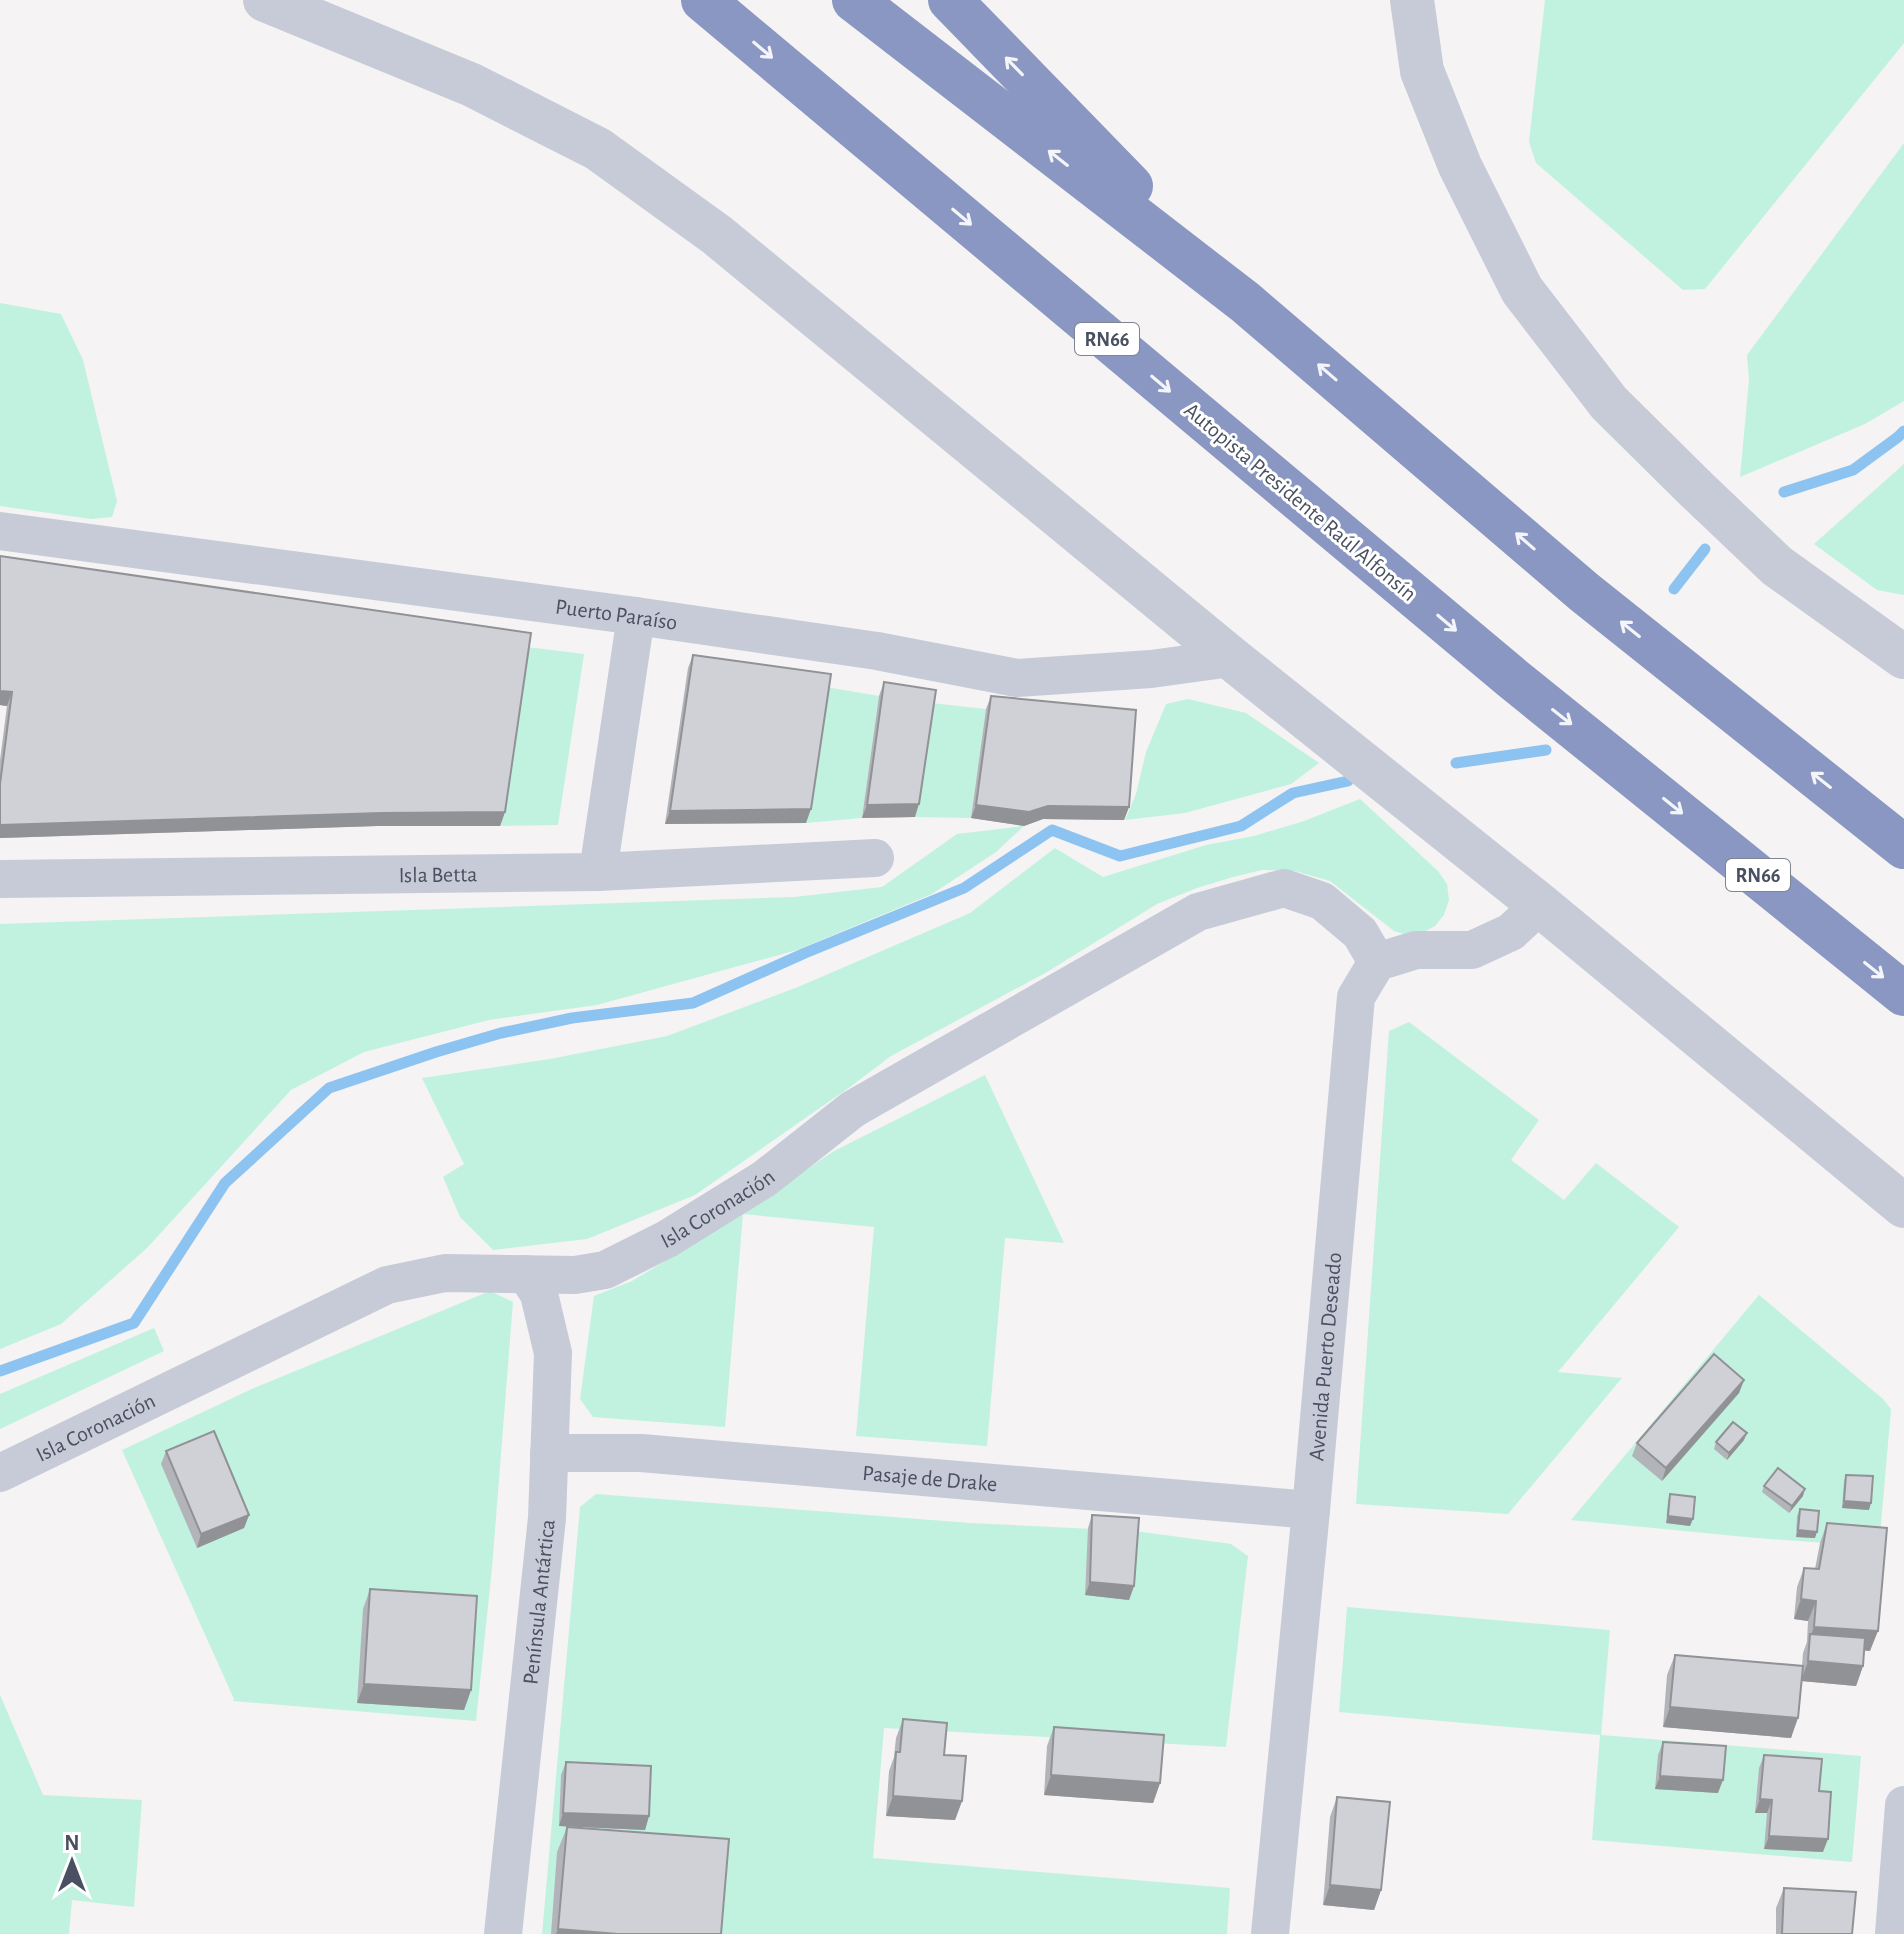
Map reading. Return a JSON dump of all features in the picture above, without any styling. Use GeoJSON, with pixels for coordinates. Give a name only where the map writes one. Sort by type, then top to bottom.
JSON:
{"type":"FeatureCollection","features":[{"type":"Feature","properties":{"kind":"highway"},"geometry":{"type":"LineString","coordinates":[[854,0],[1245,302],[1584,592],[1895,837]]}},
{"type":"Feature","properties":{"kind":"highway"},"geometry":{"type":"LineString","coordinates":[[950,0],[1245,302]]}},
{"type":"Feature","properties":{"kind":"highway","name":"Autopista Presidente Raúl Alfonsín"},"geometry":{"type":"LineString","coordinates":[[703,2],[1512,678],[1904,994]]}},
{"type":"Feature","properties":{"kind":"street"},"geometry":{"type":"LineString","coordinates":[[265,0],[472,85],[598,149],[717,235],[1231,658],[1540,905],[1904,1206]]}},
{"type":"Feature","properties":{"kind":"street"},"geometry":{"type":"LineString","coordinates":[[1412,0],[1422,71],[1460,166],[1522,290],[1609,403],[1697,490],[1777,566],[1904,657]]}},
{"type":"Feature","properties":{"kind":"street","name":"Puerto Paraíso"},"geometry":{"type":"LineString","coordinates":[[0,531],[636,616],[877,651],[1017,678],[1151,669],[1231,658]]}},
{"type":"Feature","properties":{"kind":"street"},"geometry":{"type":"LineString","coordinates":[[598,872],[636,616]]}},
{"type":"Feature","properties":{"kind":"street","name":"Isla Betta"},"geometry":{"type":"LineString","coordinates":[[0,879],[598,872],[875,858]]}},
{"type":"Feature","properties":{"kind":"street","name":"Isla Coronación"},"geometry":{"type":"LineString","coordinates":[[0,1473],[387,1285],[445,1273],[575,1275],[605,1270],[667,1239],[764,1179],[853,1109],[1198,912],[1284,888],[1322,901],[1360,933],[1377,962]]}},
{"type":"Feature","properties":{"kind":"street"},"geometry":{"type":"LineString","coordinates":[[1377,962],[1416,950],[1472,950],[1511,932],[1540,905]]}},
{"type":"Feature","properties":{"kind":"street","name":"Avenida Puerto Deseado"},"geometry":{"type":"LineString","coordinates":[[1270,1934],[1356,997],[1377,962]]}},
{"type":"Feature","properties":{"kind":"street","name":"Península Antártica"},"geometry":{"type":"LineString","coordinates":[[503,1934],[547,1518],[553,1353],[539,1294],[526,1274]]}},
{"type":"Feature","properties":{"kind":"street","name":"Pasaje de Drake"},"geometry":{"type":"LineString","coordinates":[[549,1453],[641,1453],[1311,1510]]}},
{"type":"Feature","properties":{"kind":"street"},"geometry":{"type":"LineString","coordinates":[[1894,1934],[1904,1805]]}},
{"type":"Feature","properties":{"kind":"green space"},"geometry":{"type":"Polygon","coordinates":[[[1545,0],[1904,0],[1904,43],[1705,289],[1683,290],[1536,163],[1529,142],[1545,0]]]}},
{"type":"Feature","properties":{"kind":"green space"},"geometry":{"type":"Polygon","coordinates":[[[1904,143],[1904,401],[1865,424],[1740,477],[1749,380],[1747,355],[1904,143]]]}},
{"type":"Feature","properties":{"kind":"green space"},"geometry":{"type":"Polygon","coordinates":[[[0,303],[61,314],[83,360],[117,501],[112,517],[91,519],[0,506],[0,303]]]}},
{"type":"Feature","properties":{"kind":"green space"},"geometry":{"type":"Polygon","coordinates":[[[1904,464],[1904,595],[1877,590],[1814,544],[1904,464]]]}},
{"type":"Feature","properties":{"kind":"green space"},"geometry":{"type":"Polygon","coordinates":[[[527,647],[584,654],[558,825],[500,826],[527,647]]]}},
{"type":"Feature","properties":{"kind":"green space"},"geometry":{"type":"Polygon","coordinates":[[[826,687],[879,696],[862,818],[806,823],[826,687]]]}},
{"type":"Feature","properties":{"kind":"green space"},"geometry":{"type":"Polygon","coordinates":[[[1188,699],[1246,713],[1319,763],[1291,784],[1185,813],[1125,820],[1136,794],[1146,752],[1166,704],[1188,699]]]}},
{"type":"Feature","properties":{"kind":"green space"},"geometry":{"type":"Polygon","coordinates":[[[931,703],[986,709],[971,818],[915,817],[931,703]]]}},
{"type":"Feature","properties":{"kind":"green space"},"geometry":{"type":"Polygon","coordinates":[[[1360,799],[1438,871],[1447,884],[1449,900],[1444,915],[1435,926],[1422,933],[1407,935],[1394,931],[1330,881],[1295,871],[1262,870],[1233,877],[1157,904],[1047,972],[891,1056],[695,1195],[587,1239],[493,1250],[460,1217],[443,1177],[464,1164],[422,1078],[550,1059],[667,1036],[798,987],[970,913],[1055,848],[1103,877],[1206,845],[1254,836],[1304,821],[1360,799]]]}},
{"type":"Feature","properties":{"kind":"green space"},"geometry":{"type":"Polygon","coordinates":[[[1024,826],[996,852],[932,894],[797,950],[597,1005],[489,1020],[364,1052],[291,1090],[147,1248],[61,1324],[0,1349],[0,924],[794,897],[882,887],[957,834],[1024,826]]]}},
{"type":"Feature","properties":{"kind":"green space"},"geometry":{"type":"Polygon","coordinates":[[[1409,1022],[1539,1120],[1511,1160],[1564,1200],[1596,1163],[1679,1227],[1558,1372],[1622,1378],[1508,1514],[1356,1504],[1389,1031],[1409,1022]]]}},
{"type":"Feature","properties":{"kind":"green space"},"geometry":{"type":"Polygon","coordinates":[[[985,1075],[1064,1243],[1005,1238],[987,1446],[856,1436],[874,1227],[743,1214],[725,1427],[593,1417],[580,1399],[594,1296],[632,1281],[707,1236],[834,1151],[985,1075]]]}},
{"type":"Feature","properties":{"kind":"green space"},"geometry":{"type":"Polygon","coordinates":[[[490,1291],[513,1302],[492,1568],[476,1721],[233,1701],[122,1450],[254,1388],[490,1291]]]}},
{"type":"Feature","properties":{"kind":"green space"},"geometry":{"type":"Polygon","coordinates":[[[1759,1295],[1891,1409],[1879,1547],[1571,1520],[1759,1295]]]}},
{"type":"Feature","properties":{"kind":"green space"},"geometry":{"type":"Polygon","coordinates":[[[154,1328],[164,1351],[0,1429],[0,1394],[154,1328]]]}},
{"type":"Feature","properties":{"kind":"green space"},"geometry":{"type":"Polygon","coordinates":[[[596,1494],[970,1523],[1135,1531],[1231,1544],[1248,1556],[1226,1747],[884,1728],[873,1858],[1230,1888],[1227,1934],[542,1934],[580,1507],[596,1494]]]}},
{"type":"Feature","properties":{"kind":"green space"},"geometry":{"type":"Polygon","coordinates":[[[1347,1607],[1610,1630],[1601,1735],[1861,1756],[1852,1862],[1592,1840],[1600,1735],[1339,1712],[1347,1607]]]}},
{"type":"Feature","properties":{"kind":"green space"},"geometry":{"type":"Polygon","coordinates":[[[0,1695],[43,1795],[142,1800],[134,1907],[72,1900],[69,1934],[0,1934],[0,1695]]]}},
{"type":"Feature","properties":{"kind":"building"},"geometry":{"type":"Polygon","coordinates":[[[0,556],[531,633],[505,812],[0,825],[0,784],[12,692],[0,691],[0,556]]]}},
{"type":"Feature","properties":{"kind":"building"},"geometry":{"type":"Polygon","coordinates":[[[693,655],[831,674],[811,809],[670,811],[693,655]]]}},
{"type":"Feature","properties":{"kind":"building"},"geometry":{"type":"Polygon","coordinates":[[[884,682],[936,690],[919,804],[867,805],[884,682]]]}},
{"type":"Feature","properties":{"kind":"building"},"geometry":{"type":"Polygon","coordinates":[[[991,696],[1136,710],[1129,807],[1048,806],[1029,812],[976,805],[991,696]]]}},
{"type":"Feature","properties":{"kind":"building"},"geometry":{"type":"Polygon","coordinates":[[[1714,1354],[1744,1380],[1666,1468],[1637,1443],[1714,1354]]]}},
{"type":"Feature","properties":{"kind":"building"},"geometry":{"type":"Polygon","coordinates":[[[1733,1422],[1747,1433],[1729,1453],[1716,1442],[1733,1422]]]}},
{"type":"Feature","properties":{"kind":"building"},"geometry":{"type":"Polygon","coordinates":[[[214,1431],[249,1515],[201,1534],[166,1451],[214,1431]]]}},
{"type":"Feature","properties":{"kind":"building"},"geometry":{"type":"Polygon","coordinates":[[[1778,1468],[1805,1489],[1792,1506],[1764,1486],[1778,1468]]]}},
{"type":"Feature","properties":{"kind":"building"},"geometry":{"type":"Polygon","coordinates":[[[1846,1475],[1873,1476],[1871,1503],[1844,1501],[1846,1475]]]}},
{"type":"Feature","properties":{"kind":"building"},"geometry":{"type":"Polygon","coordinates":[[[1670,1494],[1695,1497],[1693,1519],[1668,1516],[1670,1494]]]}},
{"type":"Feature","properties":{"kind":"building"},"geometry":{"type":"Polygon","coordinates":[[[1800,1509],[1819,1511],[1817,1532],[1798,1530],[1800,1509]]]}},
{"type":"Feature","properties":{"kind":"building"},"geometry":{"type":"Polygon","coordinates":[[[1092,1515],[1139,1518],[1134,1586],[1090,1582],[1092,1515]]]}},
{"type":"Feature","properties":{"kind":"building"},"geometry":{"type":"Polygon","coordinates":[[[1827,1523],[1887,1528],[1878,1631],[1814,1627],[1816,1601],[1801,1599],[1804,1568],[1819,1569],[1827,1523]]]}},
{"type":"Feature","properties":{"kind":"building"},"geometry":{"type":"Polygon","coordinates":[[[370,1589],[477,1596],[471,1690],[364,1684],[370,1589]]]}},
{"type":"Feature","properties":{"kind":"building"},"geometry":{"type":"Polygon","coordinates":[[[1810,1634],[1865,1638],[1863,1666],[1808,1661],[1810,1634]]]}},
{"type":"Feature","properties":{"kind":"building"},"geometry":{"type":"Polygon","coordinates":[[[1675,1655],[1803,1666],[1798,1718],[1670,1707],[1675,1655]]]}},
{"type":"Feature","properties":{"kind":"building"},"geometry":{"type":"Polygon","coordinates":[[[903,1719],[947,1723],[944,1755],[966,1756],[962,1801],[893,1796],[896,1752],[900,1752],[903,1719]]]}},
{"type":"Feature","properties":{"kind":"building"},"geometry":{"type":"Polygon","coordinates":[[[1054,1727],[1164,1735],[1160,1783],[1051,1775],[1054,1727]]]}},
{"type":"Feature","properties":{"kind":"building"},"geometry":{"type":"Polygon","coordinates":[[[1663,1742],[1726,1746],[1723,1780],[1660,1776],[1663,1742]]]}},
{"type":"Feature","properties":{"kind":"building"},"geometry":{"type":"Polygon","coordinates":[[[1764,1755],[1822,1759],[1819,1791],[1831,1792],[1828,1839],[1769,1836],[1772,1800],[1760,1799],[1764,1755]]]}},
{"type":"Feature","properties":{"kind":"building"},"geometry":{"type":"Polygon","coordinates":[[[566,1762],[651,1766],[649,1816],[563,1813],[566,1762]]]}},
{"type":"Feature","properties":{"kind":"building"},"geometry":{"type":"Polygon","coordinates":[[[1337,1797],[1390,1802],[1381,1890],[1330,1885],[1337,1797]]]}},
{"type":"Feature","properties":{"kind":"building"},"geometry":{"type":"Polygon","coordinates":[[[567,1827],[729,1839],[721,1934],[618,1934],[558,1929],[567,1827]]]}},
{"type":"Feature","properties":{"kind":"building"},"geometry":{"type":"Polygon","coordinates":[[[1784,1888],[1856,1892],[1852,1934],[1782,1934],[1784,1888]]]}},
{"type":"Feature","properties":{"kind":"waterway"},"geometry":{"type":"LineString","coordinates":[[1784,492],[1853,470],[1904,431]]}},
{"type":"Feature","properties":{"kind":"waterway"},"geometry":{"type":"LineString","coordinates":[[1674,589],[1705,549]]}},
{"type":"Feature","properties":{"kind":"waterway"},"geometry":{"type":"LineString","coordinates":[[1456,763],[1546,750]]}},
{"type":"Feature","properties":{"kind":"waterway"},"geometry":{"type":"LineString","coordinates":[[0,1371],[134,1323],[225,1183],[329,1088],[501,1033],[572,1018],[693,1003],[964,888],[1052,830],[1120,856],[1241,826],[1293,793],[1348,781]]}}]}
